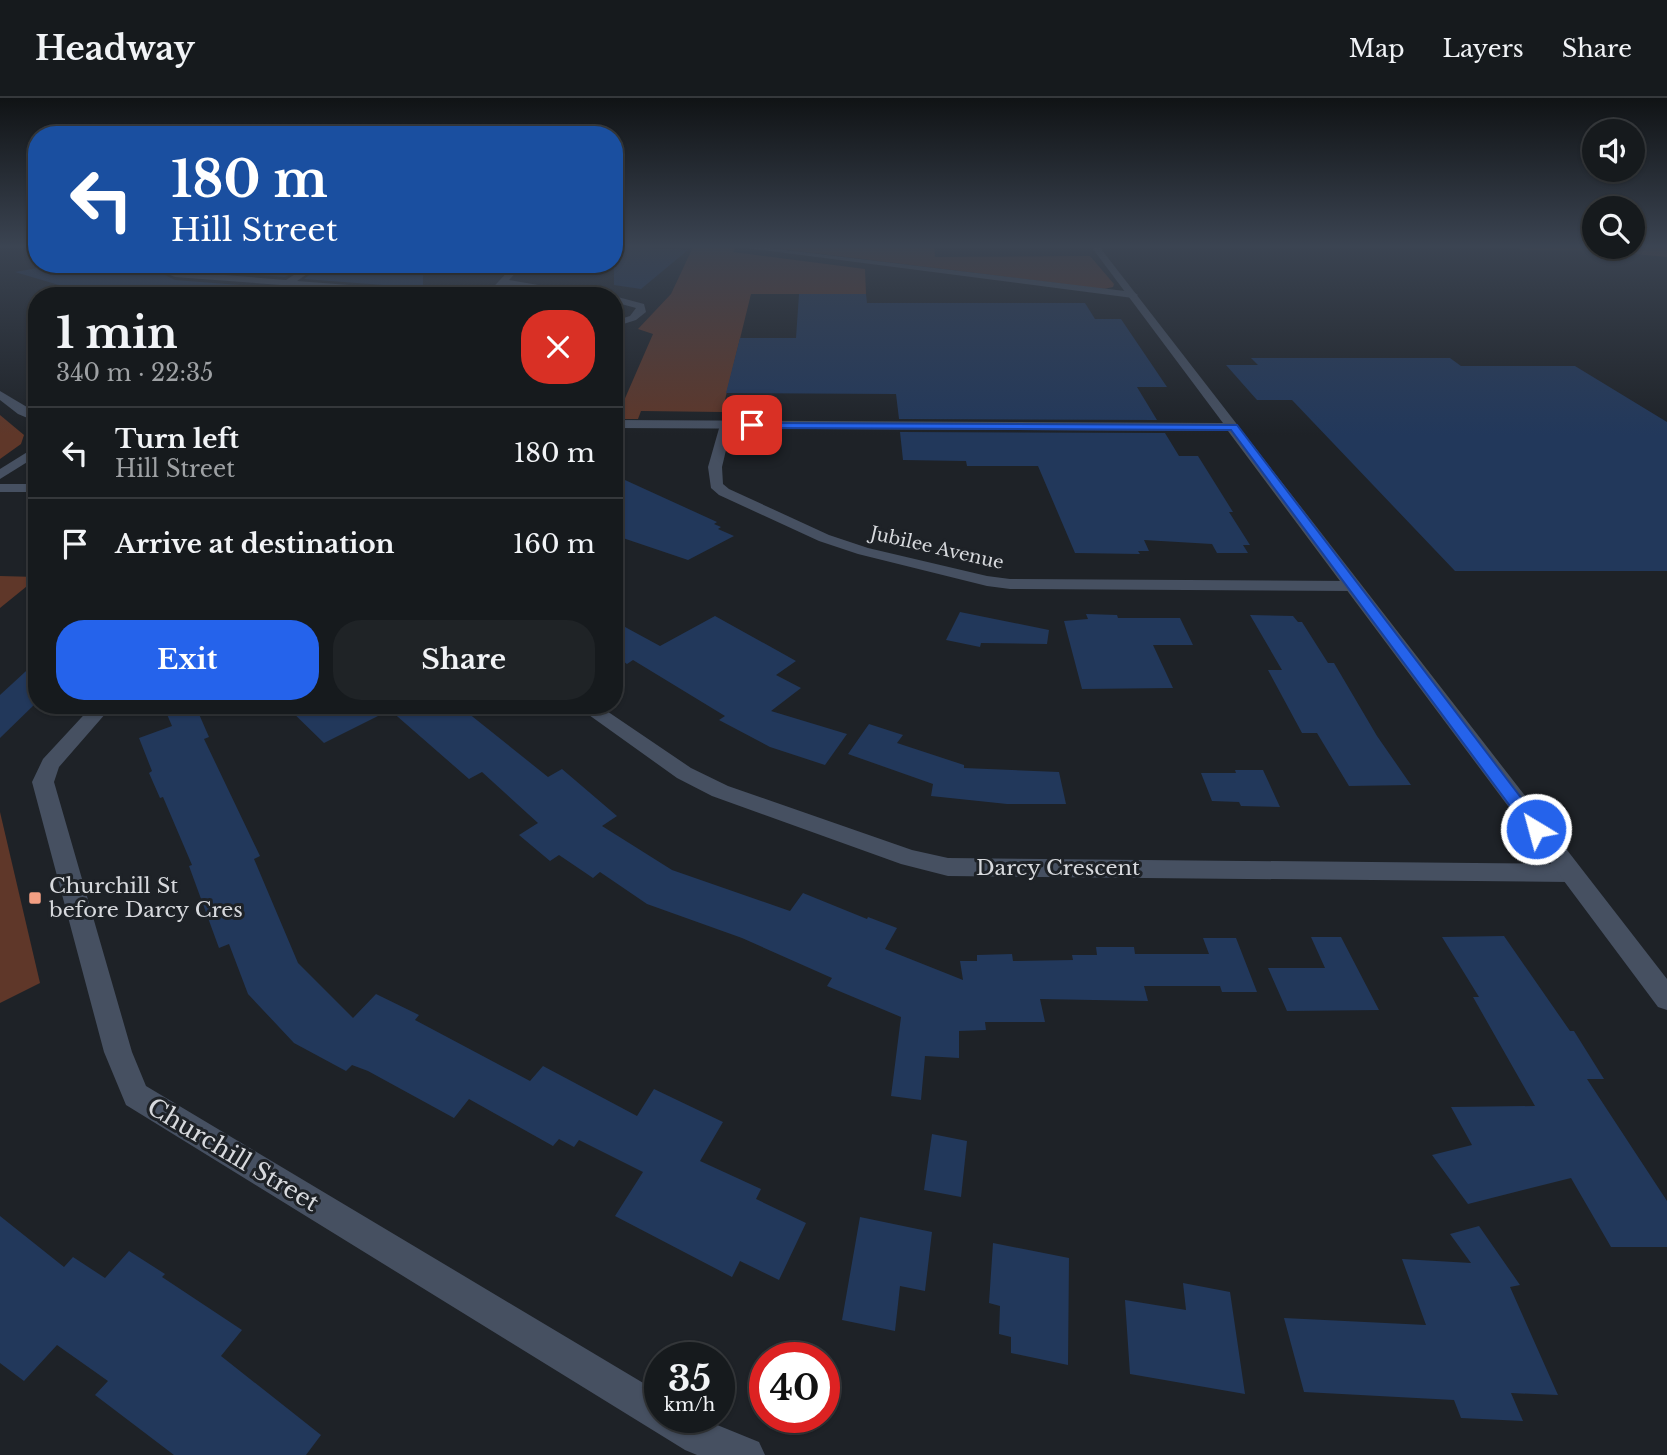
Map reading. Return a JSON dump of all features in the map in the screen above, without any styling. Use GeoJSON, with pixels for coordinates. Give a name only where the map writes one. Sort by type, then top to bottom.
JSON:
{"type":"FeatureCollection","features":[{"type":"Feature","properties":{"kind":"street"},"geometry":{"type":"LineString","coordinates":[[623,321],[633,318],[641,312],[641,308]]}},
{"type":"Feature","properties":{"kind":"street"},"geometry":{"type":"LineString","coordinates":[[1143,308],[1667,999]]}},
{"type":"Feature","properties":{"kind":"street"},"geometry":{"type":"LineString","coordinates":[[0,394],[28,414]]}},
{"type":"Feature","properties":{"kind":"street"},"geometry":{"type":"LineString","coordinates":[[623,424],[1233,427]]}},
{"type":"Feature","properties":{"kind":"street","name":"Jubilee Avenue"},"geometry":{"type":"LineString","coordinates":[[726,425],[715,467],[716,485],[724,492],[824,538],[863,551],[987,581],[1010,584],[1353,586]]}},
{"type":"Feature","properties":{"kind":"street"},"geometry":{"type":"LineString","coordinates":[[0,475],[28,456]]}},
{"type":"Feature","properties":{"kind":"street"},"geometry":{"type":"LineString","coordinates":[[0,488],[28,488]]}},
{"type":"Feature","properties":{"kind":"street","name":"Churchill Street"},"geometry":{"type":"LineString","coordinates":[[96,714],[50,764],[43,782],[118,1052],[136,1095],[644,1403]]}},
{"type":"Feature","properties":{"kind":"street","name":"Darcy Crescent"},"geometry":{"type":"LineString","coordinates":[[597,714],[684,773],[720,791],[909,858],[948,867],[1570,873]]}},
{"type":"Feature","properties":{"kind":"street"},"geometry":{"type":"LineString","coordinates":[[691,1433],[746,1455]]}},
{"type":"Feature","properties":{"kind":"shaded area"},"geometry":{"type":"Polygon","coordinates":[[[657,308],[747,308],[722,412],[641,411],[638,419],[623,419],[623,403],[653,334],[638,329],[657,308]]]}},
{"type":"Feature","properties":{"kind":"shaded area"},"geometry":{"type":"Polygon","coordinates":[[[0,415],[24,435],[21,444],[0,459],[0,415]]]}},
{"type":"Feature","properties":{"kind":"shaded area"},"geometry":{"type":"Polygon","coordinates":[[[0,576],[28,577],[28,585],[0,608],[0,576]]]}},
{"type":"Feature","properties":{"kind":"shaded area"},"geometry":{"type":"Polygon","coordinates":[[[0,812],[40,983],[0,1003],[0,812]]]}},
{"type":"Feature","properties":{"kind":"building"},"geometry":{"type":"Polygon","coordinates":[[[798,308],[1088,308],[1095,319],[1121,319],[1167,387],[1137,387],[1157,420],[899,419],[896,394],[726,393],[740,338],[796,338],[798,308]]]}},
{"type":"Feature","properties":{"kind":"building"},"geometry":{"type":"Polygon","coordinates":[[[1251,358],[1450,358],[1461,366],[1575,366],[1667,422],[1667,571],[1455,571],[1292,400],[1257,400],[1226,365],[1258,365],[1251,358]]]}},
{"type":"Feature","properties":{"kind":"building"},"geometry":{"type":"Polygon","coordinates":[[[900,432],[1165,433],[1179,456],[1198,456],[1233,512],[1229,512],[1250,545],[1243,545],[1248,553],[1217,553],[1212,544],[1144,540],[1149,551],[1138,551],[1140,554],[1075,553],[1038,466],[967,466],[966,461],[903,460],[900,432]]]}},
{"type":"Feature","properties":{"kind":"building"},"geometry":{"type":"Polygon","coordinates":[[[623,479],[717,522],[714,524],[721,527],[718,529],[734,536],[688,560],[623,538],[623,479]]]}},
{"type":"Feature","properties":{"kind":"building"},"geometry":{"type":"Polygon","coordinates":[[[960,612],[1049,630],[1047,644],[981,643],[980,647],[946,640],[960,612]]]}},
{"type":"Feature","properties":{"kind":"building"},"geometry":{"type":"Polygon","coordinates":[[[1086,614],[1117,615],[1118,618],[1180,618],[1193,645],[1153,645],[1173,688],[1082,689],[1064,621],[1088,619],[1086,614]]]}},
{"type":"Feature","properties":{"kind":"building"},"geometry":{"type":"Polygon","coordinates":[[[1250,615],[1293,616],[1298,622],[1302,622],[1328,663],[1334,663],[1377,736],[1411,785],[1349,786],[1317,733],[1302,733],[1268,670],[1282,670],[1250,615]]]}},
{"type":"Feature","properties":{"kind":"building"},"geometry":{"type":"Polygon","coordinates":[[[715,616],[796,661],[776,675],[801,688],[771,711],[847,734],[825,765],[770,747],[719,720],[725,716],[633,660],[627,664],[623,661],[623,626],[660,646],[715,616]]]}},
{"type":"Feature","properties":{"kind":"building"},"geometry":{"type":"Polygon","coordinates":[[[28,669],[28,711],[0,738],[0,695],[28,669]]]}},
{"type":"Feature","properties":{"kind":"building"},"geometry":{"type":"Polygon","coordinates":[[[167,714],[199,714],[209,737],[204,739],[260,856],[254,859],[298,963],[353,1018],[376,994],[419,1015],[415,1020],[530,1081],[543,1066],[637,1116],[654,1089],[723,1122],[700,1161],[761,1189],[756,1199],[806,1223],[779,1280],[740,1261],[732,1277],[615,1216],[643,1172],[579,1140],[574,1147],[559,1139],[553,1146],[469,1099],[454,1118],[368,1071],[352,1065],[346,1071],[294,1043],[248,994],[229,944],[219,948],[189,866],[192,865],[163,797],[160,798],[149,773],[152,771],[139,738],[172,726],[167,714]]]}},
{"type":"Feature","properties":{"kind":"building"},"geometry":{"type":"Polygon","coordinates":[[[294,714],[382,714],[324,743],[294,714]]]}},
{"type":"Feature","properties":{"kind":"building"},"geometry":{"type":"Polygon","coordinates":[[[395,714],[469,714],[548,777],[562,769],[617,816],[602,826],[672,870],[790,911],[803,893],[867,919],[868,917],[897,928],[885,949],[963,980],[960,961],[977,961],[977,955],[1012,954],[1013,961],[1073,960],[1072,955],[1097,955],[1096,947],[1134,947],[1135,954],[1209,954],[1203,938],[1236,938],[1257,992],[1222,992],[1220,986],[1144,986],[1148,1001],[1040,999],[1045,1022],[985,1022],[986,1030],[959,1031],[959,1058],[925,1056],[921,1100],[891,1096],[901,1017],[827,986],[832,978],[742,938],[647,904],[600,872],[593,878],[559,855],[550,861],[519,835],[538,823],[482,772],[469,779],[395,714]]]}},
{"type":"Feature","properties":{"kind":"building"},"geometry":{"type":"Polygon","coordinates":[[[869,724],[903,735],[897,743],[964,765],[964,768],[1059,772],[1066,804],[1007,804],[931,796],[933,784],[848,754],[869,724]]]}},
{"type":"Feature","properties":{"kind":"building"},"geometry":{"type":"Polygon","coordinates":[[[1235,770],[1263,770],[1280,807],[1241,806],[1239,802],[1212,801],[1201,773],[1236,773],[1235,770]]]}},
{"type":"Feature","properties":{"kind":"building"},"geometry":{"type":"Polygon","coordinates":[[[1504,936],[1570,1031],[1574,1031],[1604,1079],[1587,1079],[1667,1201],[1667,1247],[1611,1247],[1571,1178],[1468,1204],[1432,1155],[1472,1145],[1451,1107],[1535,1106],[1473,997],[1479,997],[1442,937],[1504,936]]]}},
{"type":"Feature","properties":{"kind":"building"},"geometry":{"type":"Polygon","coordinates":[[[1311,937],[1341,937],[1379,1010],[1287,1011],[1268,968],[1325,968],[1311,937]]]}},
{"type":"Feature","properties":{"kind":"building"},"geometry":{"type":"Polygon","coordinates":[[[932,1134],[967,1141],[961,1197],[924,1190],[932,1134]]]}},
{"type":"Feature","properties":{"kind":"building"},"geometry":{"type":"Polygon","coordinates":[[[0,1216],[64,1267],[73,1257],[105,1278],[129,1251],[165,1274],[162,1277],[242,1330],[221,1356],[321,1435],[306,1455],[174,1455],[95,1395],[108,1381],[57,1345],[24,1381],[0,1363],[0,1216]]]}},
{"type":"Feature","properties":{"kind":"building"},"geometry":{"type":"Polygon","coordinates":[[[860,1217],[932,1232],[925,1291],[900,1286],[895,1331],[842,1320],[860,1217]]]}},
{"type":"Feature","properties":{"kind":"building"},"geometry":{"type":"Polygon","coordinates":[[[1479,1226],[1520,1285],[1510,1287],[1558,1395],[1511,1393],[1523,1421],[1461,1418],[1454,1400],[1304,1392],[1284,1318],[1426,1325],[1402,1259],[1471,1263],[1450,1234],[1479,1226]]]}},
{"type":"Feature","properties":{"kind":"building"},"geometry":{"type":"Polygon","coordinates":[[[993,1243],[1069,1258],[1068,1365],[1011,1353],[1011,1337],[999,1334],[1000,1306],[989,1303],[993,1243]]]}},
{"type":"Feature","properties":{"kind":"building"},"geometry":{"type":"Polygon","coordinates":[[[1183,1283],[1230,1292],[1245,1394],[1130,1374],[1125,1300],[1186,1310],[1183,1283]]]}},
{"type":"Feature","properties":{"kind":"place","name":"Churchill St before Darcy Cres"},"geometry":{"type":"Point","coordinates":[35,898]}},
{"type":"Feature","properties":{"kind":"route"},"geometry":{"type":"LineString","coordinates":[[752,425],[1233,427],[1536,829]]}}]}
